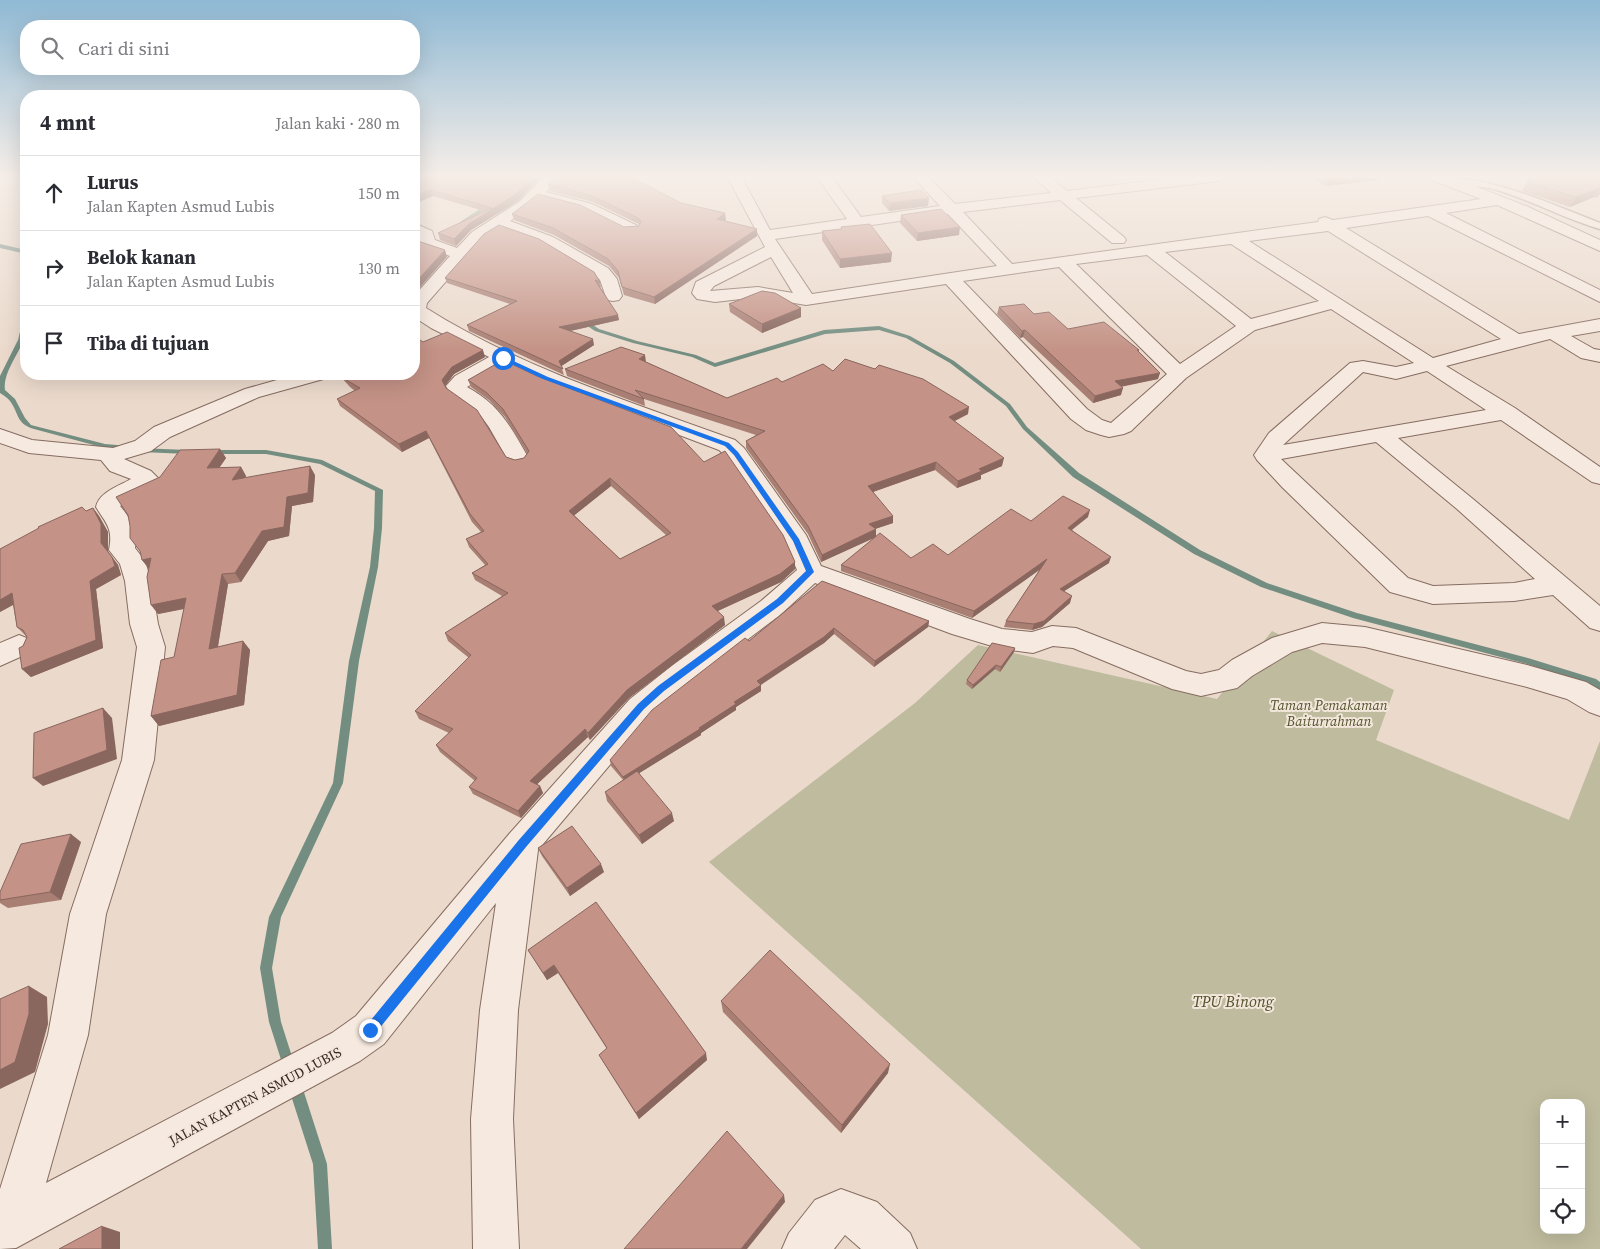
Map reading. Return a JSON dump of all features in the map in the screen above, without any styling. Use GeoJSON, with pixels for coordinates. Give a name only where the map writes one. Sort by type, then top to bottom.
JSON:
{"type":"FeatureCollection","features":[{"type":"Feature","properties":{"kind":"street"},"geometry":{"type":"LineString","coordinates":[[426,235],[427,243],[459,254]]}},
{"type":"Feature","properties":{"kind":"street"},"geometry":{"type":"LineString","coordinates":[[420,300],[459,254],[478,235]]}},
{"type":"Feature","properties":{"kind":"street"},"geometry":{"type":"LineString","coordinates":[[534,235],[547,240],[602,272],[608,279],[613,296]]}},
{"type":"Feature","properties":{"kind":"street"},"geometry":{"type":"LineString","coordinates":[[765,235],[798,284],[806,300]]}},
{"type":"Feature","properties":{"kind":"street"},"geometry":{"type":"LineString","coordinates":[[799,235],[769,242],[702,286],[701,293],[708,297],[715,297],[758,292],[806,300],[951,279],[1003,263],[1018,254],[1155,235]]}},
{"type":"Feature","properties":{"kind":"street"},"geometry":{"type":"LineString","coordinates":[[977,235],[1003,263]]}},
{"type":"Feature","properties":{"kind":"street"},"geometry":{"type":"LineString","coordinates":[[1112,235],[1118,240]]}},
{"type":"Feature","properties":{"kind":"street"},"geometry":{"type":"LineString","coordinates":[[798,284],[1003,263],[1030,266],[1153,251],[1253,235]]}},
{"type":"Feature","properties":{"kind":"street"},"geometry":{"type":"LineString","coordinates":[[1359,235],[1535,337],[1600,356]]}},
{"type":"Feature","properties":{"kind":"street"},"geometry":{"type":"LineString","coordinates":[[1370,235],[1535,337]]}},
{"type":"Feature","properties":{"kind":"street"},"geometry":{"type":"LineString","coordinates":[[1478,235],[1600,297]]}},
{"type":"Feature","properties":{"kind":"street"},"geometry":{"type":"LineString","coordinates":[[1578,235],[1600,246]]}},
{"type":"Feature","properties":{"kind":"street"},"geometry":{"type":"LineString","coordinates":[[1235,239],[1507,413],[1600,476]]}},
{"type":"Feature","properties":{"kind":"street"},"geometry":{"type":"LineString","coordinates":[[1153,251],[1248,326]]}},
{"type":"Feature","properties":{"kind":"street"},"geometry":{"type":"LineString","coordinates":[[1018,254],[1030,266]]}},
{"type":"Feature","properties":{"kind":"street"},"geometry":{"type":"LineString","coordinates":[[1063,262],[1179,374]]}},
{"type":"Feature","properties":{"kind":"street"},"geometry":{"type":"LineString","coordinates":[[951,279],[1079,414],[1094,425],[1109,430],[1123,426],[1179,374],[1248,326],[1333,302]]}},
{"type":"Feature","properties":{"kind":"street"},"geometry":{"type":"LineString","coordinates":[[420,316],[430,328],[546,378],[727,444],[736,453],[796,541],[810,572],[962,627],[1002,639],[1033,643],[1052,636],[1076,638],[1182,681],[1201,685],[1227,680],[1242,668],[1282,644],[1322,633],[1364,637],[1546,681],[1576,690],[1600,704]]}},
{"type":"Feature","properties":{"kind":"street"},"geometry":{"type":"LineString","coordinates":[[1265,455],[1277,438],[1354,368],[1366,367],[1392,374],[1535,337],[1600,325]]}},
{"type":"Feature","properties":{"kind":"street"},"geometry":{"type":"LineString","coordinates":[[503,358],[462,380],[456,386],[457,390],[477,401],[493,415],[509,439],[518,459]]}},
{"type":"Feature","properties":{"kind":"street"},"geometry":{"type":"LineString","coordinates":[[0,436],[29,446],[114,455],[143,446],[162,432],[252,394],[300,380]]}},
{"type":"Feature","properties":{"kind":"street"},"geometry":{"type":"LineString","coordinates":[[1265,455],[1507,413]]}},
{"type":"Feature","properties":{"kind":"street"},"geometry":{"type":"LineString","coordinates":[[1379,434],[1465,504],[1600,622]]}},
{"type":"Feature","properties":{"kind":"street"},"geometry":{"type":"LineString","coordinates":[[5,1229],[68,1035],[88,914],[138,760],[151,647],[144,624],[138,581],[132,561],[122,550],[123,531],[108,504],[118,494],[147,479],[121,468],[113,462],[111,458],[114,455]]}},
{"type":"Feature","properties":{"kind":"street"},"geometry":{"type":"LineString","coordinates":[[1265,455],[1290,482],[1399,585],[1432,595],[1514,592],[1557,585]]}},
{"type":"Feature","properties":{"kind":"street","name":"JALAN KAPTEN ASMUD LUBIS"},"geometry":{"type":"LineString","coordinates":[[5,1229],[346,1047],[370,1030],[522,844],[641,707],[661,689],[780,601],[810,572]]}},
{"type":"Feature","properties":{"kind":"street"},"geometry":{"type":"LineString","coordinates":[[496,1249],[492,1119],[499,1010],[522,844]]}},
{"type":"Feature","properties":{"kind":"street"},"geometry":{"type":"LineString","coordinates":[[805,1249],[831,1216],[841,1211],[861,1218],[894,1249]]}},
{"type":"Feature","properties":{"kind":"green space","name":"TPU Binong"},"geometry":{"type":"Polygon","coordinates":[[[1272,631],[1394,690],[1376,740],[1569,820],[1600,741],[1600,1249],[1141,1249],[709,862],[915,703],[978,645],[1217,699],[1272,631]]]}},
{"type":"Feature","properties":{"kind":"building"},"geometry":{"type":"Polygon","coordinates":[[[444,235],[458,235],[454,239],[444,235]]]}},
{"type":"Feature","properties":{"kind":"building"},"geometry":{"type":"Polygon","coordinates":[[[483,235],[528,235],[539,239],[594,272],[600,282],[595,280],[618,315],[559,327],[593,339],[559,361],[563,369],[467,325],[517,301],[445,278],[483,235]]]}},
{"type":"Feature","properties":{"kind":"building"},"geometry":{"type":"Polygon","coordinates":[[[566,235],[747,235],[654,297],[622,287],[618,271],[608,259],[566,235]]]}},
{"type":"Feature","properties":{"kind":"building"},"geometry":{"type":"Polygon","coordinates":[[[825,235],[879,235],[892,253],[840,259],[825,235]]]}},
{"type":"Feature","properties":{"kind":"building"},"geometry":{"type":"Polygon","coordinates":[[[420,242],[445,250],[420,277],[420,242]]]}},
{"type":"Feature","properties":{"kind":"building"},"geometry":{"type":"Polygon","coordinates":[[[762,291],[775,293],[801,308],[762,324],[729,304],[762,291]]]}},
{"type":"Feature","properties":{"kind":"building"},"geometry":{"type":"Polygon","coordinates":[[[1024,304],[1034,314],[1049,312],[1068,329],[1104,322],[1139,350],[1137,350],[1160,373],[1115,381],[1123,388],[1095,396],[1025,330],[1022,331],[999,307],[1024,304]]]}},
{"type":"Feature","properties":{"kind":"building"},"geometry":{"type":"Polygon","coordinates":[[[447,332],[483,350],[452,367],[442,380],[446,388],[477,410],[506,457],[515,460],[524,458],[529,451],[503,409],[487,393],[468,380],[503,360],[537,376],[671,427],[704,462],[725,451],[783,535],[795,562],[780,574],[712,606],[724,617],[627,690],[588,733],[585,729],[530,781],[540,786],[518,811],[469,787],[477,778],[436,745],[453,729],[415,711],[471,655],[445,633],[508,593],[472,573],[488,564],[466,539],[484,531],[470,514],[426,431],[399,444],[337,399],[360,388],[346,380],[420,380],[420,340],[423,342],[447,332]],[[610,478],[569,511],[620,559],[671,533],[610,478]]]}},
{"type":"Feature","properties":{"kind":"building"},"geometry":{"type":"Polygon","coordinates":[[[621,347],[645,355],[639,359],[727,398],[777,378],[782,382],[823,364],[833,371],[845,359],[875,369],[879,365],[923,379],[969,407],[949,417],[1004,458],[979,469],[982,471],[958,481],[936,462],[868,486],[893,516],[869,524],[876,529],[822,555],[808,526],[746,441],[765,431],[635,390],[644,399],[565,369],[621,347]]]}},
{"type":"Feature","properties":{"kind":"building"},"geometry":{"type":"Polygon","coordinates":[[[220,449],[207,468],[241,467],[232,480],[310,466],[308,493],[287,497],[284,527],[262,531],[235,573],[222,574],[209,649],[243,641],[237,695],[151,716],[161,660],[174,657],[186,598],[151,605],[147,577],[151,558],[142,560],[140,551],[130,538],[128,515],[116,497],[160,477],[180,450],[220,449]]]}},
{"type":"Feature","properties":{"kind":"building"},"geometry":{"type":"Polygon","coordinates":[[[1063,496],[1090,510],[1068,528],[1111,557],[1060,589],[1072,596],[1044,621],[1034,624],[1006,621],[1047,559],[974,611],[841,565],[880,533],[911,558],[933,544],[948,555],[1011,509],[1031,521],[1063,496]]]}},
{"type":"Feature","properties":{"kind":"building"},"geometry":{"type":"Polygon","coordinates":[[[82,507],[86,511],[93,508],[101,524],[101,543],[112,557],[115,566],[90,581],[96,640],[22,669],[19,648],[23,646],[27,637],[23,630],[17,627],[12,593],[0,600],[0,549],[38,527],[82,507]]]}},
{"type":"Feature","properties":{"kind":"building"},"geometry":{"type":"Polygon","coordinates":[[[822,581],[929,621],[875,661],[834,628],[824,637],[757,681],[761,685],[734,702],[736,704],[623,777],[610,760],[652,710],[745,638],[749,641],[822,581]]]}},
{"type":"Feature","properties":{"kind":"building"},"geometry":{"type":"Polygon","coordinates":[[[992,643],[1015,648],[1001,667],[996,665],[973,685],[967,680],[992,643]]]}},
{"type":"Feature","properties":{"kind":"building"},"geometry":{"type":"Polygon","coordinates":[[[103,708],[107,750],[33,778],[34,733],[103,708]]]}},
{"type":"Feature","properties":{"kind":"building"},"geometry":{"type":"Polygon","coordinates":[[[637,771],[672,813],[639,835],[605,792],[637,771]]]}},
{"type":"Feature","properties":{"kind":"building"},"geometry":{"type":"Polygon","coordinates":[[[572,826],[601,864],[567,888],[538,848],[572,826]]]}},
{"type":"Feature","properties":{"kind":"building"},"geometry":{"type":"Polygon","coordinates":[[[71,834],[50,892],[0,900],[0,892],[21,844],[71,834]]]}},
{"type":"Feature","properties":{"kind":"building"},"geometry":{"type":"Polygon","coordinates":[[[596,902],[706,1053],[636,1113],[599,1055],[607,1048],[554,965],[543,973],[528,950],[596,902]]]}},
{"type":"Feature","properties":{"kind":"building"},"geometry":{"type":"Polygon","coordinates":[[[770,950],[890,1064],[842,1125],[721,1001],[770,950]]]}},
{"type":"Feature","properties":{"kind":"building"},"geometry":{"type":"Polygon","coordinates":[[[29,986],[29,1014],[15,1062],[0,1070],[0,999],[29,986]]]}},
{"type":"Feature","properties":{"kind":"building"},"geometry":{"type":"Polygon","coordinates":[[[727,1131],[784,1195],[741,1249],[624,1249],[727,1131]]]}},
{"type":"Feature","properties":{"kind":"building"},"geometry":{"type":"Polygon","coordinates":[[[102,1226],[102,1249],[59,1249],[102,1226]]]}},
{"type":"Feature","properties":{"kind":"waterway"},"geometry":{"type":"LineString","coordinates":[[0,246],[20,251]]}},
{"type":"Feature","properties":{"kind":"waterway"},"geometry":{"type":"LineString","coordinates":[[582,320],[597,330],[635,342],[694,356],[715,365],[824,332],[879,328],[908,337],[952,362],[1008,405],[1025,428],[1076,475],[1197,552],[1264,585],[1356,616],[1528,661],[1600,686]]}},
{"type":"Feature","properties":{"kind":"waterway"},"geometry":{"type":"LineString","coordinates":[[20,342],[1,381],[2,391],[13,400],[22,419],[29,426],[105,446],[126,448]]}},
{"type":"Feature","properties":{"kind":"waterway"},"geometry":{"type":"LineString","coordinates":[[141,450],[188,452]]}},
{"type":"Feature","properties":{"kind":"waterway"},"geometry":{"type":"LineString","coordinates":[[211,452],[266,452],[322,462],[379,490],[374,567],[354,661],[338,783],[275,917],[266,968],[275,1022],[290,1069]]}},
{"type":"Feature","properties":{"kind":"waterway"},"geometry":{"type":"LineString","coordinates":[[294,1083],[320,1164],[325,1249]]}},
{"type":"Feature","properties":{"kind":"route"},"geometry":{"type":"LineString","coordinates":[[370,1030],[381,1019],[522,844],[641,707],[661,689],[780,601],[810,572],[806,558],[796,541],[736,453],[727,444],[546,378],[503,358]]}},
{"type":"Feature","properties":{"kind":"park label","name":"Taman Pemakaman Baiturrahman"},"geometry":{"type":"Point","coordinates":[1329,714]}}]}
